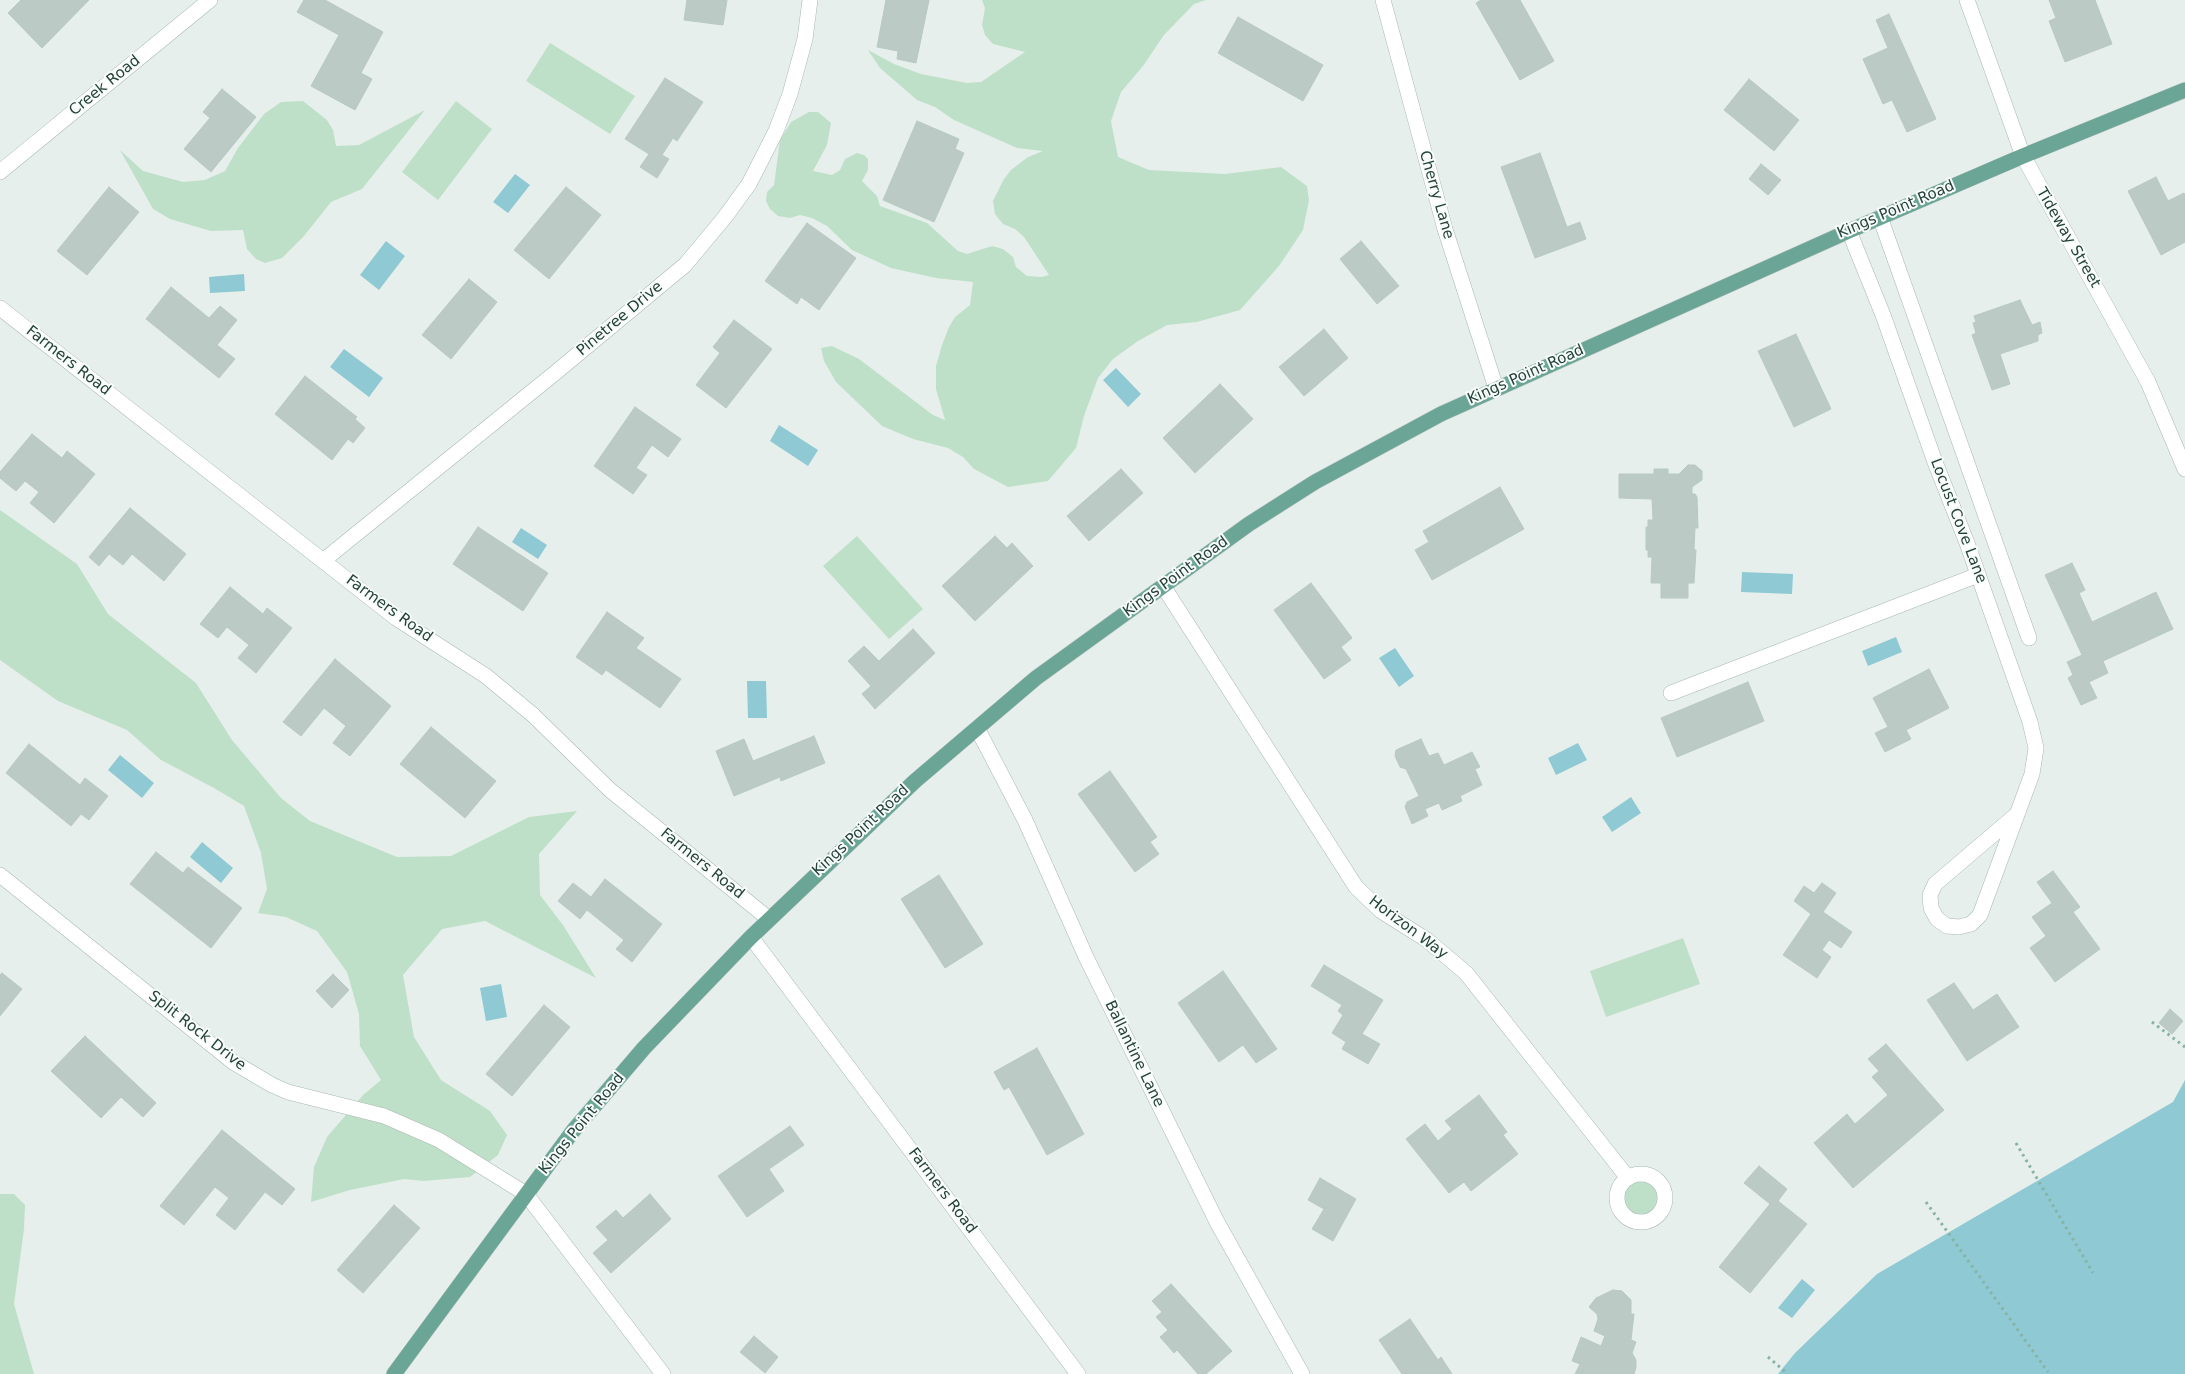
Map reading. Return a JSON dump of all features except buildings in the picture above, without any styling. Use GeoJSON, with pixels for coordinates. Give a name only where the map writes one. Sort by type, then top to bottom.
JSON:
{"type":"FeatureCollection","features":[{"type":"Feature","properties":{"kind":"main road","name":"Kings Point Road"},"geometry":{"type":"LineString","coordinates":[[400,1371],[573,1131],[658,1034],[750,937],[915,781],[1036,678],[1249,524],[1316,482],[1441,414],[1496,388],[1849,230],[2185,90]]}},
{"type":"Feature","properties":{"kind":"street","name":"Creek Road"},"geometry":{"type":"LineString","coordinates":[[0,172],[210,0]]}},
{"type":"Feature","properties":{"kind":"street","name":"Pinetree Drive"},"geometry":{"type":"LineString","coordinates":[[324,560],[555,374],[685,265],[725,217],[748,184],[776,131],[790,94],[805,40],[810,0]]}},
{"type":"Feature","properties":{"kind":"street","name":"Cherry Lane"},"geometry":{"type":"LineString","coordinates":[[1383,0],[1445,230],[1496,388]]}},
{"type":"Feature","properties":{"kind":"street","name":"Tideway Street"},"geometry":{"type":"LineString","coordinates":[[1967,0],[2023,156],[2148,382],[2185,469]]}},
{"type":"Feature","properties":{"kind":"street"},"geometry":{"type":"LineString","coordinates":[[1880,217],[2029,638]]}},
{"type":"Feature","properties":{"kind":"street","name":"Locust Cove Lane"},"geometry":{"type":"LineString","coordinates":[[1849,230],[1884,315],[1935,462],[1978,575],[2030,722],[2036,748],[2032,774],[1980,916],[1971,924],[1960,928],[1947,926],[1937,919],[1931,908],[1930,895],[1935,884],[2016,815]]}},
{"type":"Feature","properties":{"kind":"street","name":"Farmers Road"},"geometry":{"type":"LineString","coordinates":[[0,308],[396,618],[486,676],[532,715],[610,790],[769,919]]}},
{"type":"Feature","properties":{"kind":"street"},"geometry":{"type":"LineString","coordinates":[[1671,693],[1978,575]]}},
{"type":"Feature","properties":{"kind":"street","name":"Horizon Way"},"geometry":{"type":"LineString","coordinates":[[1163,586],[1356,887],[1381,911],[1428,940],[1466,973],[1628,1178]]}},
{"type":"Feature","properties":{"kind":"street","name":"Ballantine Lane"},"geometry":{"type":"LineString","coordinates":[[977,728],[1025,820],[1086,957],[1217,1222],[1302,1374]]}},
{"type":"Feature","properties":{"kind":"street","name":"Split Rock Drive"},"geometry":{"type":"LineString","coordinates":[[0,875],[233,1062],[272,1085],[288,1092],[384,1116],[440,1140],[526,1194]]}},
{"type":"Feature","properties":{"kind":"street","name":"Farmers Road"},"geometry":{"type":"LineString","coordinates":[[750,937],[1078,1374]]}},
{"type":"Feature","properties":{"kind":"street"},"geometry":{"type":"LineString","coordinates":[[526,1194],[663,1374]]}},
{"type":"Feature","properties":{"kind":"path"},"geometry":{"type":"LineString","coordinates":[[2152,1022],[2185,1047]]}},
{"type":"Feature","properties":{"kind":"path"},"geometry":{"type":"LineString","coordinates":[[2016,1143],[2093,1273]]}},
{"type":"Feature","properties":{"kind":"path"},"geometry":{"type":"LineString","coordinates":[[1926,1202],[2048,1372]]}},
{"type":"Feature","properties":{"kind":"path"},"geometry":{"type":"LineString","coordinates":[[1768,1356],[1788,1374]]}},
{"type":"Feature","properties":{"kind":"green space"},"geometry":{"type":"Polygon","coordinates":[[[982,0],[1206,0],[1194,4],[1164,35],[1143,66],[1121,92],[1111,121],[1118,157],[1149,170],[1225,174],[1281,167],[1307,186],[1309,200],[1303,230],[1279,266],[1240,310],[1197,322],[1167,325],[1138,341],[1113,359],[1098,378],[1084,416],[1076,448],[1048,481],[1008,487],[974,469],[963,457],[948,448],[913,439],[882,426],[836,382],[824,361],[821,348],[832,346],[859,359],[933,415],[945,420],[936,389],[936,366],[949,327],[955,317],[970,305],[973,282],[936,278],[891,268],[852,250],[827,226],[812,218],[800,215],[790,218],[778,216],[770,209],[766,201],[767,192],[774,185],[780,140],[791,122],[809,112],[818,112],[831,123],[827,145],[813,171],[832,175],[840,170],[845,159],[857,153],[864,155],[868,159],[868,170],[862,181],[877,196],[880,206],[927,223],[958,251],[967,254],[992,246],[1003,249],[1013,257],[1016,267],[1027,276],[1042,277],[1049,275],[1024,237],[1015,229],[1003,224],[995,214],[993,201],[1004,179],[1011,170],[1028,157],[1043,151],[1017,148],[954,120],[935,107],[917,100],[880,68],[868,50],[894,64],[921,74],[967,83],[981,82],[1025,52],[993,44],[985,35],[982,25],[985,8],[982,0]]]}},
{"type":"Feature","properties":{"kind":"green space"},"geometry":{"type":"Polygon","coordinates":[[[550,43],[635,96],[610,134],[526,81],[550,43]]]}},
{"type":"Feature","properties":{"kind":"green space"},"geometry":{"type":"Polygon","coordinates":[[[303,101],[327,120],[333,130],[336,146],[359,145],[425,110],[362,189],[331,202],[304,236],[282,258],[265,263],[256,259],[247,249],[243,230],[211,231],[170,219],[153,209],[120,150],[143,171],[183,182],[205,180],[225,171],[238,148],[264,114],[281,102],[303,101]]]}},
{"type":"Feature","properties":{"kind":"green space"},"geometry":{"type":"Polygon","coordinates":[[[456,101],[492,129],[438,200],[402,172],[456,101]]]}},
{"type":"Feature","properties":{"kind":"green space"},"geometry":{"type":"Polygon","coordinates":[[[0,510],[77,564],[108,614],[196,683],[232,740],[281,798],[310,821],[397,857],[451,856],[529,817],[577,811],[539,854],[540,895],[563,925],[596,978],[485,921],[442,929],[403,975],[414,1037],[441,1080],[490,1111],[507,1135],[498,1155],[470,1177],[423,1181],[404,1179],[350,1190],[311,1202],[314,1167],[327,1137],[363,1095],[381,1080],[360,1046],[359,1014],[347,972],[317,931],[286,917],[258,913],[267,889],[261,853],[244,806],[161,760],[127,730],[58,701],[0,660],[0,510]]]}},
{"type":"Feature","properties":{"kind":"green space"},"geometry":{"type":"Polygon","coordinates":[[[857,536],[923,609],[889,639],[823,566],[857,536]]]}},
{"type":"Feature","properties":{"kind":"green space"},"geometry":{"type":"Polygon","coordinates":[[[1683,938],[1700,984],[1606,1017],[1590,971],[1683,938]]]}},
{"type":"Feature","properties":{"kind":"green space"},"geometry":{"type":"Polygon","coordinates":[[[1641,1181],[1648,1182],[1653,1186],[1657,1191],[1657,1205],[1653,1210],[1648,1214],[1641,1215],[1634,1214],[1629,1210],[1625,1205],[1624,1198],[1625,1191],[1629,1186],[1634,1182],[1641,1181]]]}},
{"type":"Feature","properties":{"kind":"green space"},"geometry":{"type":"Polygon","coordinates":[[[0,1194],[14,1194],[25,1205],[24,1229],[14,1304],[34,1374],[0,1374],[0,1194]]]}},
{"type":"Feature","properties":{"kind":"water"},"geometry":{"type":"Polygon","coordinates":[[[515,174],[530,185],[508,213],[493,202],[515,174]]]}},
{"type":"Feature","properties":{"kind":"water"},"geometry":{"type":"Polygon","coordinates":[[[386,241],[405,256],[379,290],[360,275],[386,241]]]}},
{"type":"Feature","properties":{"kind":"water"},"geometry":{"type":"Polygon","coordinates":[[[244,274],[245,291],[210,293],[209,277],[244,274]]]}},
{"type":"Feature","properties":{"kind":"water"},"geometry":{"type":"Polygon","coordinates":[[[344,349],[383,378],[369,397],[330,367],[344,349]]]}},
{"type":"Feature","properties":{"kind":"water"},"geometry":{"type":"Polygon","coordinates":[[[1116,368],[1141,394],[1128,407],[1103,380],[1116,368]]]}},
{"type":"Feature","properties":{"kind":"water"},"geometry":{"type":"Polygon","coordinates":[[[779,425],[818,450],[808,466],[770,441],[779,425]]]}},
{"type":"Feature","properties":{"kind":"water"},"geometry":{"type":"Polygon","coordinates":[[[521,528],[547,545],[538,559],[512,542],[521,528]]]}},
{"type":"Feature","properties":{"kind":"water"},"geometry":{"type":"Polygon","coordinates":[[[1742,572],[1793,574],[1792,594],[1741,592],[1742,572]]]}},
{"type":"Feature","properties":{"kind":"water"},"geometry":{"type":"Polygon","coordinates":[[[1896,637],[1902,652],[1868,666],[1862,651],[1896,637]]]}},
{"type":"Feature","properties":{"kind":"water"},"geometry":{"type":"Polygon","coordinates":[[[1395,648],[1414,676],[1399,687],[1379,658],[1395,648]]]}},
{"type":"Feature","properties":{"kind":"water"},"geometry":{"type":"Polygon","coordinates":[[[747,681],[766,681],[767,718],[748,718],[747,681]]]}},
{"type":"Feature","properties":{"kind":"water"},"geometry":{"type":"Polygon","coordinates":[[[1578,743],[1587,760],[1556,775],[1548,758],[1578,743]]]}},
{"type":"Feature","properties":{"kind":"water"},"geometry":{"type":"Polygon","coordinates":[[[120,755],[154,783],[142,798],[108,770],[120,755]]]}},
{"type":"Feature","properties":{"kind":"water"},"geometry":{"type":"Polygon","coordinates":[[[1631,797],[1641,813],[1612,832],[1602,817],[1631,797]]]}},
{"type":"Feature","properties":{"kind":"water"},"geometry":{"type":"Polygon","coordinates":[[[202,842],[233,868],[221,883],[190,857],[202,842]]]}},
{"type":"Feature","properties":{"kind":"water"},"geometry":{"type":"Polygon","coordinates":[[[501,984],[507,1017],[486,1021],[480,988],[501,984]]]}},
{"type":"Feature","properties":{"kind":"water"},"geometry":{"type":"Polygon","coordinates":[[[2185,1080],[2185,1374],[1778,1374],[1795,1353],[1877,1274],[2173,1102],[2185,1080]]]}},
{"type":"Feature","properties":{"kind":"water"},"geometry":{"type":"Polygon","coordinates":[[[1802,1279],[1815,1290],[1792,1318],[1778,1308],[1802,1279]]]}}]}
